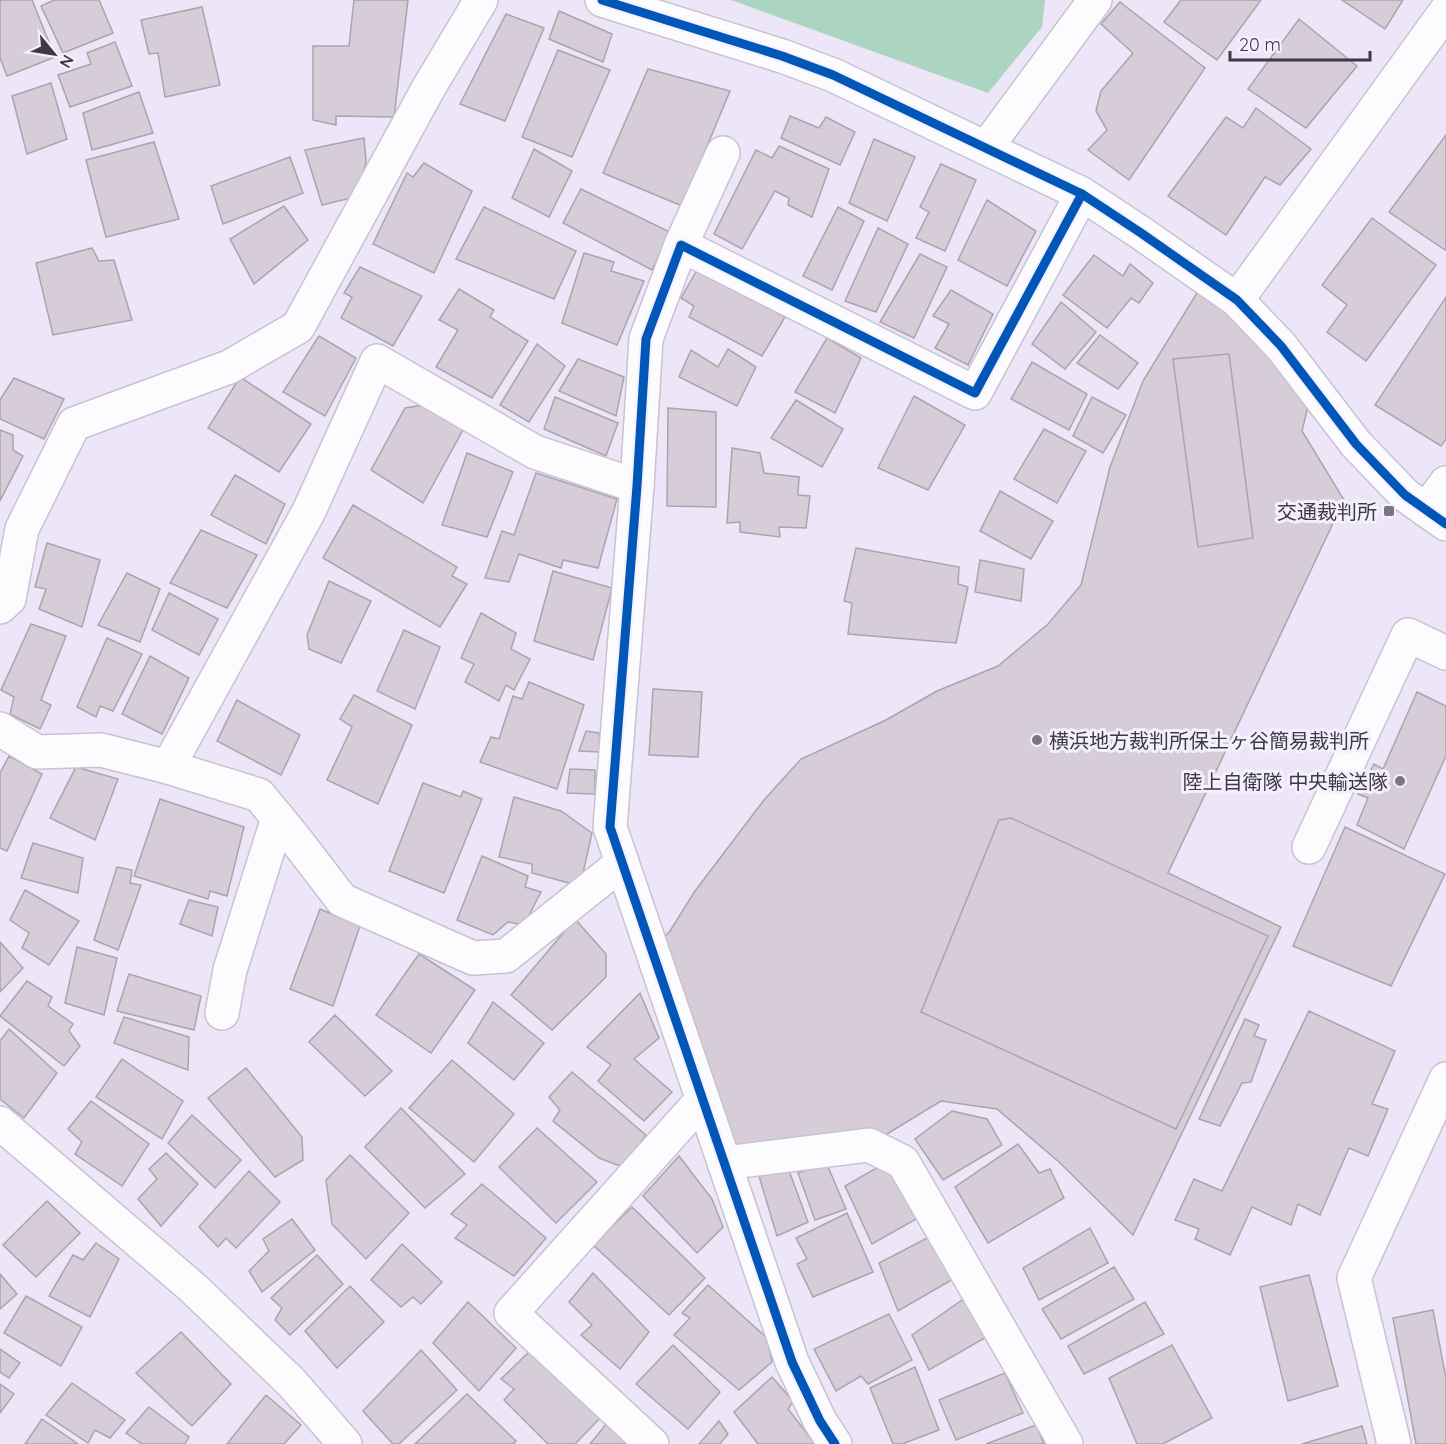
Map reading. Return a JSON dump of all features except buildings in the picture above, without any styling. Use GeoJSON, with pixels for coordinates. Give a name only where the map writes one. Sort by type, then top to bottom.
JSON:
{"type":"FeatureCollection","features":[{"type":"Feature","properties":{"kind":"street"},"geometry":{"type":"LineString","coordinates":[[0,607],[9,599],[22,530],[74,424],[230,367],[298,327],[428,89],[481,0]]}},
{"type":"Feature","properties":{"kind":"street"},"geometry":{"type":"LineString","coordinates":[[602,0],[759,62],[833,75],[1082,194],[1237,300],[1281,346],[1356,444],[1405,495],[1436,517],[1446,483]]}},
{"type":"Feature","properties":{"kind":"street"},"geometry":{"type":"LineString","coordinates":[[986,148],[1095,0]]}},
{"type":"Feature","properties":{"kind":"street"},"geometry":{"type":"LineString","coordinates":[[1237,300],[1446,11]]}},
{"type":"Feature","properties":{"kind":"street"},"geometry":{"type":"LineString","coordinates":[[723,153],[681,245],[646,339],[637,486],[610,827],[792,1362],[820,1421],[835,1444]]}},
{"type":"Feature","properties":{"kind":"street"},"geometry":{"type":"LineString","coordinates":[[681,245],[975,393],[1082,194]]}},
{"type":"Feature","properties":{"kind":"street"},"geometry":{"type":"LineString","coordinates":[[168,767],[309,511],[377,361],[535,452],[637,486]]}},
{"type":"Feature","properties":{"kind":"street"},"geometry":{"type":"LineString","coordinates":[[1309,847],[1408,635],[1446,653]]}},
{"type":"Feature","properties":{"kind":"street"},"geometry":{"type":"LineString","coordinates":[[0,729],[37,752],[101,750],[168,767],[259,795],[342,900],[473,958],[506,956],[622,863]]}},
{"type":"Feature","properties":{"kind":"street"},"geometry":{"type":"LineString","coordinates":[[222,1013],[230,969],[278,818]]}},
{"type":"Feature","properties":{"kind":"street"},"geometry":{"type":"LineString","coordinates":[[1394,1444],[1354,1278],[1446,1079]]}},
{"type":"Feature","properties":{"kind":"street"},"geometry":{"type":"LineString","coordinates":[[652,1444],[511,1312],[702,1100]]}},
{"type":"Feature","properties":{"kind":"street"},"geometry":{"type":"LineString","coordinates":[[0,1123],[192,1287],[292,1383],[345,1444]]}},
{"type":"Feature","properties":{"kind":"street"},"geometry":{"type":"LineString","coordinates":[[724,1163],[868,1145],[903,1162],[1066,1444]]}},
{"type":"Feature","properties":{"kind":"green space"},"geometry":{"type":"Polygon","coordinates":[[[731,0],[1045,0],[1042,27],[988,93],[731,0]]]}},
{"type":"Feature","properties":{"kind":"cycle path"},"geometry":{"type":"LineString","coordinates":[[602,0],[782,56],[833,75],[1082,194],[1237,300],[1281,346],[1356,444],[1405,495],[1446,524]]}},
{"type":"Feature","properties":{"kind":"cycle path"},"geometry":{"type":"LineString","coordinates":[[835,1444],[820,1421],[792,1362],[610,827],[637,486],[646,339],[681,245],[975,393],[1082,194]]}},
{"type":"Feature","properties":{"kind":"place","name":"交通裁判所"},"geometry":{"type":"Point","coordinates":[1389,511]}},
{"type":"Feature","properties":{"kind":"place","name":"横浜地方裁判所保土ヶ谷簡易裁判所"},"geometry":{"type":"Point","coordinates":[1037,740]}},
{"type":"Feature","properties":{"kind":"place","name":"陸上自衛隊 中央輸送隊"},"geometry":{"type":"Point","coordinates":[1400,781]}}]}
